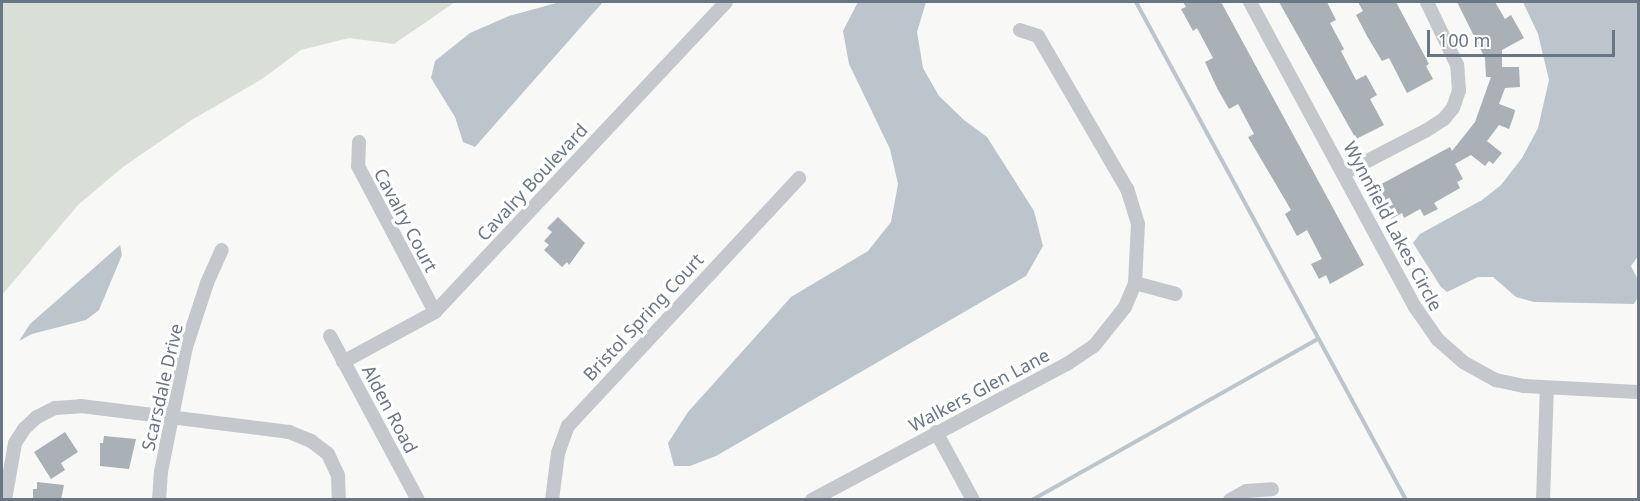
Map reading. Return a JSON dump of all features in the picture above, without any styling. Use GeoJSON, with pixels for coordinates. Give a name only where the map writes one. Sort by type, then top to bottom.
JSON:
{"type":"FeatureCollection","features":[{"type":"Feature","properties":{"kind":"street","name":"Cavalry Boulevard"},"geometry":{"type":"LineString","coordinates":[[344,362],[435,312],[726,2]]}},
{"type":"Feature","properties":{"kind":"street","name":"Wynnfield Lakes Circle"},"geometry":{"type":"LineString","coordinates":[[1250,2],[1415,307],[1437,339],[1463,362],[1490,378],[1524,386],[1638,392]]}},
{"type":"Feature","properties":{"kind":"street"},"geometry":{"type":"LineString","coordinates":[[1344,173],[1436,125],[1453,108],[1459,91],[1457,65],[1427,2]]}},
{"type":"Feature","properties":{"kind":"street"},"geometry":{"type":"LineString","coordinates":[[1020,30],[1038,36],[1127,189],[1138,224],[1135,283],[1176,294]]}},
{"type":"Feature","properties":{"kind":"street","name":"Cavalry Court"},"geometry":{"type":"LineString","coordinates":[[359,142],[358,166],[435,312]]}},
{"type":"Feature","properties":{"kind":"street","name":"Bristol Spring Court"},"geometry":{"type":"LineString","coordinates":[[552,500],[558,453],[568,426],[799,178]]}},
{"type":"Feature","properties":{"kind":"street","name":"Scarsdale Drive"},"geometry":{"type":"LineString","coordinates":[[159,500],[161,472],[186,347],[207,283],[222,250]]}},
{"type":"Feature","properties":{"kind":"street","name":"Walkers Glen Lane"},"geometry":{"type":"LineString","coordinates":[[812,500],[1067,364],[1094,346],[1125,307],[1135,283]]}},
{"type":"Feature","properties":{"kind":"street","name":"Alden Road"},"geometry":{"type":"LineString","coordinates":[[330,336],[418,500]]}},
{"type":"Feature","properties":{"kind":"street"},"geometry":{"type":"LineString","coordinates":[[1543,500],[1547,388]]}},
{"type":"Feature","properties":{"kind":"street"},"geometry":{"type":"LineString","coordinates":[[5,500],[15,443],[37,417],[55,408],[81,406],[289,432],[311,441],[328,454],[338,475],[339,500]]}},
{"type":"Feature","properties":{"kind":"street"},"geometry":{"type":"LineString","coordinates":[[936,432],[973,500]]}},
{"type":"Feature","properties":{"kind":"street"},"geometry":{"type":"LineString","coordinates":[[1230,500],[1246,491],[1272,489]]}},
{"type":"Feature","properties":{"kind":"shaded area"},"geometry":{"type":"Polygon","coordinates":[[[2,2],[455,2],[394,44],[349,38],[301,50],[262,79],[190,121],[123,167],[78,205],[2,295],[2,2]]]}},
{"type":"Feature","properties":{"kind":"shaded area"},"geometry":{"type":"Polygon","coordinates":[[[560,2],[603,2],[475,147],[463,142],[455,117],[431,78],[435,61],[470,33],[509,16],[560,2]]]}},
{"type":"Feature","properties":{"kind":"shaded area"},"geometry":{"type":"Polygon","coordinates":[[[858,2],[926,2],[917,32],[923,68],[939,96],[964,120],[987,137],[1034,211],[1043,246],[1026,276],[716,456],[690,466],[674,466],[668,443],[688,412],[791,297],[868,251],[891,222],[898,184],[890,149],[849,64],[843,31],[858,2]]]}},
{"type":"Feature","properties":{"kind":"shaded area"},"geometry":{"type":"Polygon","coordinates":[[[1523,2],[1638,2],[1638,256],[1631,266],[1638,280],[1638,297],[1634,304],[1534,302],[1516,297],[1493,277],[1478,277],[1447,292],[1441,287],[1413,243],[1420,234],[1482,200],[1501,185],[1522,158],[1538,128],[1549,80],[1538,34],[1523,2]]]}},
{"type":"Feature","properties":{"kind":"shaded area"},"geometry":{"type":"Polygon","coordinates":[[[120,245],[122,255],[99,310],[86,320],[32,334],[19,341],[30,324],[120,245]]]}},
{"type":"Feature","properties":{"kind":"building"},"geometry":{"type":"Polygon","coordinates":[[[1183,2],[1221,2],[1364,265],[1330,284],[1326,275],[1319,279],[1311,264],[1322,259],[1307,230],[1297,236],[1285,214],[1291,210],[1248,137],[1254,134],[1238,104],[1229,109],[1217,88],[1205,62],[1213,58],[1197,28],[1193,31],[1181,9],[1186,7],[1183,2]]]}},
{"type":"Feature","properties":{"kind":"building"},"geometry":{"type":"Polygon","coordinates":[[[1279,2],[1327,2],[1336,20],[1330,23],[1344,49],[1341,51],[1356,80],[1366,75],[1377,95],[1370,99],[1384,125],[1356,139],[1279,2]]]}},
{"type":"Feature","properties":{"kind":"building"},"geometry":{"type":"Polygon","coordinates":[[[1358,2],[1396,2],[1429,64],[1426,66],[1433,79],[1407,93],[1389,58],[1382,61],[1367,36],[1356,15],[1363,11],[1358,2]]]}},
{"type":"Feature","properties":{"kind":"building"},"geometry":{"type":"Polygon","coordinates":[[[1457,2],[1495,2],[1505,19],[1511,15],[1524,38],[1502,50],[1502,67],[1519,67],[1520,87],[1505,88],[1499,104],[1515,110],[1514,115],[1509,129],[1499,125],[1487,141],[1502,153],[1493,164],[1489,161],[1485,166],[1471,155],[1455,164],[1463,179],[1457,182],[1460,188],[1434,203],[1438,209],[1424,216],[1420,209],[1404,218],[1402,213],[1391,219],[1374,188],[1450,147],[1452,151],[1475,122],[1491,77],[1486,77],[1485,58],[1457,2]]]}},
{"type":"Feature","properties":{"kind":"building"},"geometry":{"type":"Polygon","coordinates":[[[558,217],[585,243],[569,265],[567,262],[562,267],[544,250],[549,245],[544,241],[552,232],[547,228],[558,217]]]}},
{"type":"Feature","properties":{"kind":"building"},"geometry":{"type":"Polygon","coordinates":[[[65,432],[78,452],[61,463],[65,470],[51,479],[34,452],[65,432]]]}},
{"type":"Feature","properties":{"kind":"building"},"geometry":{"type":"Polygon","coordinates":[[[104,436],[136,439],[129,469],[100,466],[100,443],[103,443],[104,436]]]}},
{"type":"Feature","properties":{"kind":"building"},"geometry":{"type":"Polygon","coordinates":[[[37,482],[64,485],[61,500],[33,500],[33,489],[37,489],[37,482]]]}},
{"type":"Feature","properties":{"kind":"waterway"},"geometry":{"type":"LineString","coordinates":[[1136,2],[1406,500]]}},
{"type":"Feature","properties":{"kind":"waterway"},"geometry":{"type":"LineString","coordinates":[[1032,500],[1318,339]]}}]}
